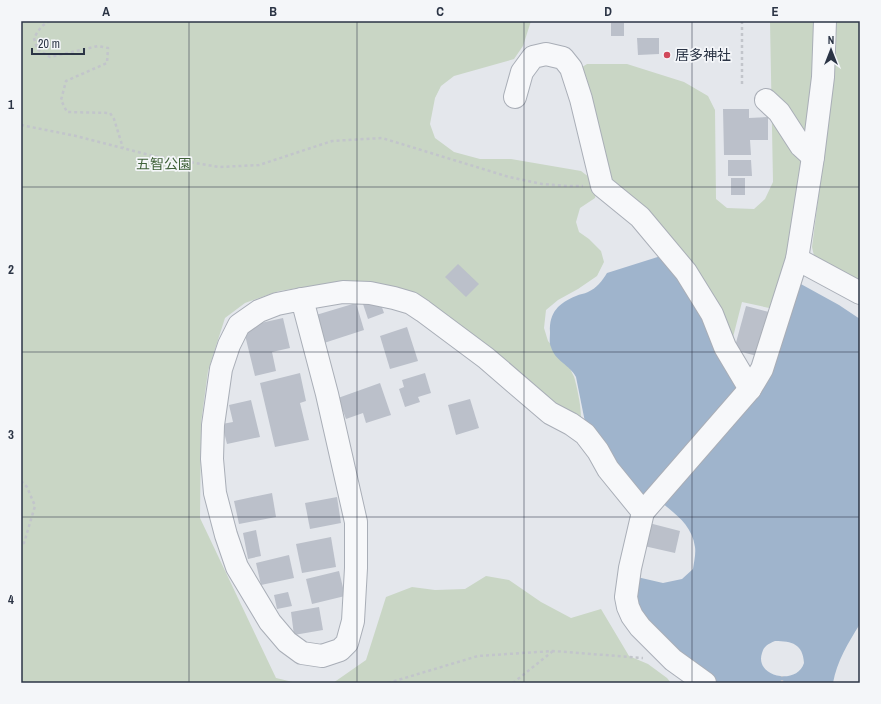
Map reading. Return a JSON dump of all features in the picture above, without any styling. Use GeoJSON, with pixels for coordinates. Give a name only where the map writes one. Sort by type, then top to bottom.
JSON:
{"type":"FeatureCollection","features":[{"type":"Feature","properties":{"kind":"street"},"geometry":{"type":"LineString","coordinates":[[705,683],[689,673],[673,660],[640,627],[632,616],[626,597],[630,568],[643,512],[750,388],[762,369],[796,259],[813,157],[823,77],[825,21]]}},
{"type":"Feature","properties":{"kind":"street"},"geometry":{"type":"LineString","coordinates":[[515,97],[522,72],[533,58],[546,54],[563,58],[571,68],[581,99],[602,186],[640,217],[686,272],[712,314],[725,347],[750,388]]}},
{"type":"Feature","properties":{"kind":"street"},"geometry":{"type":"LineString","coordinates":[[766,100],[779,112],[801,146],[813,157]]}},
{"type":"Feature","properties":{"kind":"street"},"geometry":{"type":"LineString","coordinates":[[796,259],[860,293]]}},
{"type":"Feature","properties":{"kind":"street"},"geometry":{"type":"LineString","coordinates":[[302,299],[327,394],[356,522],[356,568],[353,621],[347,642],[340,650],[322,656],[302,654],[287,642],[270,622],[237,567],[226,535],[215,493],[212,459],[213,425],[221,369],[229,345],[239,325],[259,312],[277,304],[302,299],[342,292],[370,293],[411,303],[424,311],[486,358],[550,413],[571,424],[585,434],[598,451],[608,469],[643,512]]}},
{"type":"Feature","properties":{"kind":"path"},"geometry":{"type":"LineString","coordinates":[[50,21],[38,31],[34,38],[37,49],[50,58],[98,46],[108,48],[107,63],[66,81],[61,100],[67,112],[110,114],[114,119],[123,149]]}},
{"type":"Feature","properties":{"kind":"path"},"geometry":{"type":"LineString","coordinates":[[742,21],[742,84]]}},
{"type":"Feature","properties":{"kind":"path"},"geometry":{"type":"LineString","coordinates":[[21,125],[76,136],[153,156],[219,167],[259,165],[332,141],[382,138],[516,178],[542,184],[602,186]]}},
{"type":"Feature","properties":{"kind":"path"},"geometry":{"type":"LineString","coordinates":[[21,482],[27,487],[35,506],[24,543],[21,544]]}},
{"type":"Feature","properties":{"kind":"path"},"geometry":{"type":"LineString","coordinates":[[513,683],[553,651]]}},
{"type":"Feature","properties":{"kind":"path"},"geometry":{"type":"LineString","coordinates":[[388,683],[478,656],[553,651],[673,660]]}},
{"type":"Feature","properties":{"kind":"path"},"geometry":{"type":"LineString","coordinates":[[782,676],[782,683]]}},
{"type":"Feature","properties":{"kind":"green space","name":"五智公園"},"geometry":{"type":"Polygon","coordinates":[[[21,21],[531,21],[523,46],[514,59],[454,76],[441,86],[435,98],[430,124],[435,138],[454,152],[480,159],[511,159],[581,171],[593,180],[597,190],[595,198],[580,208],[576,222],[579,232],[589,239],[601,251],[604,262],[597,276],[558,300],[546,310],[544,328],[548,341],[570,368],[574,377],[579,399],[581,418],[559,412],[437,309],[330,283],[279,291],[245,303],[225,318],[208,371],[201,423],[200,518],[276,678],[297,683],[21,683],[21,21]]]}},
{"type":"Feature","properties":{"kind":"green space"},"geometry":{"type":"Polygon","coordinates":[[[770,21],[816,21],[816,71],[800,201],[774,309],[742,302],[731,345],[609,182],[579,69],[587,64],[627,64],[684,82],[708,96],[715,110],[716,199],[727,208],[754,209],[765,199],[773,182],[770,21]]]}},
{"type":"Feature","properties":{"kind":"green space"},"geometry":{"type":"Polygon","coordinates":[[[832,21],[860,21],[860,281],[814,256],[812,247],[829,113],[832,21]]]}},
{"type":"Feature","properties":{"kind":"green space"},"geometry":{"type":"Polygon","coordinates":[[[486,576],[509,580],[541,602],[571,618],[601,609],[629,656],[648,664],[667,678],[671,683],[333,683],[366,660],[386,597],[412,587],[435,590],[465,589],[486,576]]]}},
{"type":"Feature","properties":{"kind":"water"},"geometry":{"type":"Polygon","coordinates":[[[664,255],[744,387],[644,501],[586,427],[576,377],[553,352],[550,344],[550,325],[553,314],[560,305],[594,288],[607,273],[664,255]]]}},
{"type":"Feature","properties":{"kind":"water"},"geometry":{"type":"Polygon","coordinates":[[[799,283],[839,305],[860,319],[860,624],[840,660],[833,683],[716,683],[690,666],[648,626],[634,599],[637,577],[663,583],[682,579],[693,569],[695,550],[691,533],[683,522],[662,503],[699,459],[799,283]],[[775,641],[768,644],[762,653],[761,661],[764,668],[777,676],[793,675],[800,670],[804,663],[799,648],[791,643],[775,641]]]}},
{"type":"Feature","properties":{"kind":"building"},"geometry":{"type":"Polygon","coordinates":[[[611,23],[624,23],[624,36],[611,36],[611,23]]]}},
{"type":"Feature","properties":{"kind":"building"},"geometry":{"type":"Polygon","coordinates":[[[637,38],[659,38],[659,54],[638,55],[637,38]]]}},
{"type":"Feature","properties":{"kind":"building"},"geometry":{"type":"Polygon","coordinates":[[[723,109],[749,109],[749,118],[768,117],[768,140],[750,140],[751,155],[724,155],[723,109]]]}},
{"type":"Feature","properties":{"kind":"building"},"geometry":{"type":"Polygon","coordinates":[[[728,160],[751,160],[752,176],[728,176],[728,160]]]}},
{"type":"Feature","properties":{"kind":"building"},"geometry":{"type":"Polygon","coordinates":[[[731,178],[745,178],[745,195],[731,195],[731,178]]]}},
{"type":"Feature","properties":{"kind":"building"},"geometry":{"type":"Polygon","coordinates":[[[458,264],[479,284],[466,297],[445,277],[458,264]]]}},
{"type":"Feature","properties":{"kind":"building"},"geometry":{"type":"Polygon","coordinates":[[[379,299],[384,313],[368,319],[363,304],[379,299]]]}},
{"type":"Feature","properties":{"kind":"building"},"geometry":{"type":"Polygon","coordinates":[[[356,303],[364,330],[324,343],[316,315],[356,303]]]}},
{"type":"Feature","properties":{"kind":"building"},"geometry":{"type":"Polygon","coordinates":[[[746,306],[769,312],[757,356],[734,350],[746,306]]]}},
{"type":"Feature","properties":{"kind":"building"},"geometry":{"type":"Polygon","coordinates":[[[283,318],[290,348],[272,352],[276,371],[255,376],[243,327],[283,318]]]}},
{"type":"Feature","properties":{"kind":"building"},"geometry":{"type":"Polygon","coordinates":[[[407,327],[418,361],[390,369],[380,336],[407,327]]]}},
{"type":"Feature","properties":{"kind":"building"},"geometry":{"type":"Polygon","coordinates":[[[300,373],[306,401],[300,403],[309,440],[275,447],[260,383],[300,373]]]}},
{"type":"Feature","properties":{"kind":"building"},"geometry":{"type":"Polygon","coordinates":[[[425,373],[431,393],[418,397],[420,402],[405,407],[399,389],[404,387],[402,380],[425,373]]]}},
{"type":"Feature","properties":{"kind":"building"},"geometry":{"type":"Polygon","coordinates":[[[380,383],[391,415],[366,423],[363,413],[346,419],[338,398],[380,383]]]}},
{"type":"Feature","properties":{"kind":"building"},"geometry":{"type":"Polygon","coordinates":[[[470,399],[479,428],[456,435],[448,405],[470,399]]]}},
{"type":"Feature","properties":{"kind":"building"},"geometry":{"type":"Polygon","coordinates":[[[251,400],[260,437],[227,444],[222,424],[233,422],[229,405],[251,400]]]}},
{"type":"Feature","properties":{"kind":"building"},"geometry":{"type":"Polygon","coordinates":[[[272,493],[276,517],[239,524],[234,501],[272,493]]]}},
{"type":"Feature","properties":{"kind":"building"},"geometry":{"type":"Polygon","coordinates":[[[337,497],[341,523],[310,529],[305,503],[337,497]]]}},
{"type":"Feature","properties":{"kind":"building"},"geometry":{"type":"Polygon","coordinates":[[[649,523],[680,531],[675,553],[644,546],[649,523]]]}},
{"type":"Feature","properties":{"kind":"building"},"geometry":{"type":"Polygon","coordinates":[[[256,530],[261,556],[248,559],[243,533],[256,530]]]}},
{"type":"Feature","properties":{"kind":"building"},"geometry":{"type":"Polygon","coordinates":[[[331,537],[336,567],[302,573],[296,544],[331,537]]]}},
{"type":"Feature","properties":{"kind":"building"},"geometry":{"type":"Polygon","coordinates":[[[289,555],[294,578],[261,585],[256,563],[289,555]]]}},
{"type":"Feature","properties":{"kind":"building"},"geometry":{"type":"Polygon","coordinates":[[[339,571],[345,596],[312,604],[306,579],[339,571]]]}},
{"type":"Feature","properties":{"kind":"building"},"geometry":{"type":"Polygon","coordinates":[[[288,592],[292,606],[277,609],[274,595],[288,592]]]}},
{"type":"Feature","properties":{"kind":"building"},"geometry":{"type":"Polygon","coordinates":[[[319,607],[323,630],[294,635],[291,612],[319,607]]]}},
{"type":"Feature","properties":{"kind":"place","name":"居多神社"},"geometry":{"type":"Point","coordinates":[667,55]}}]}
